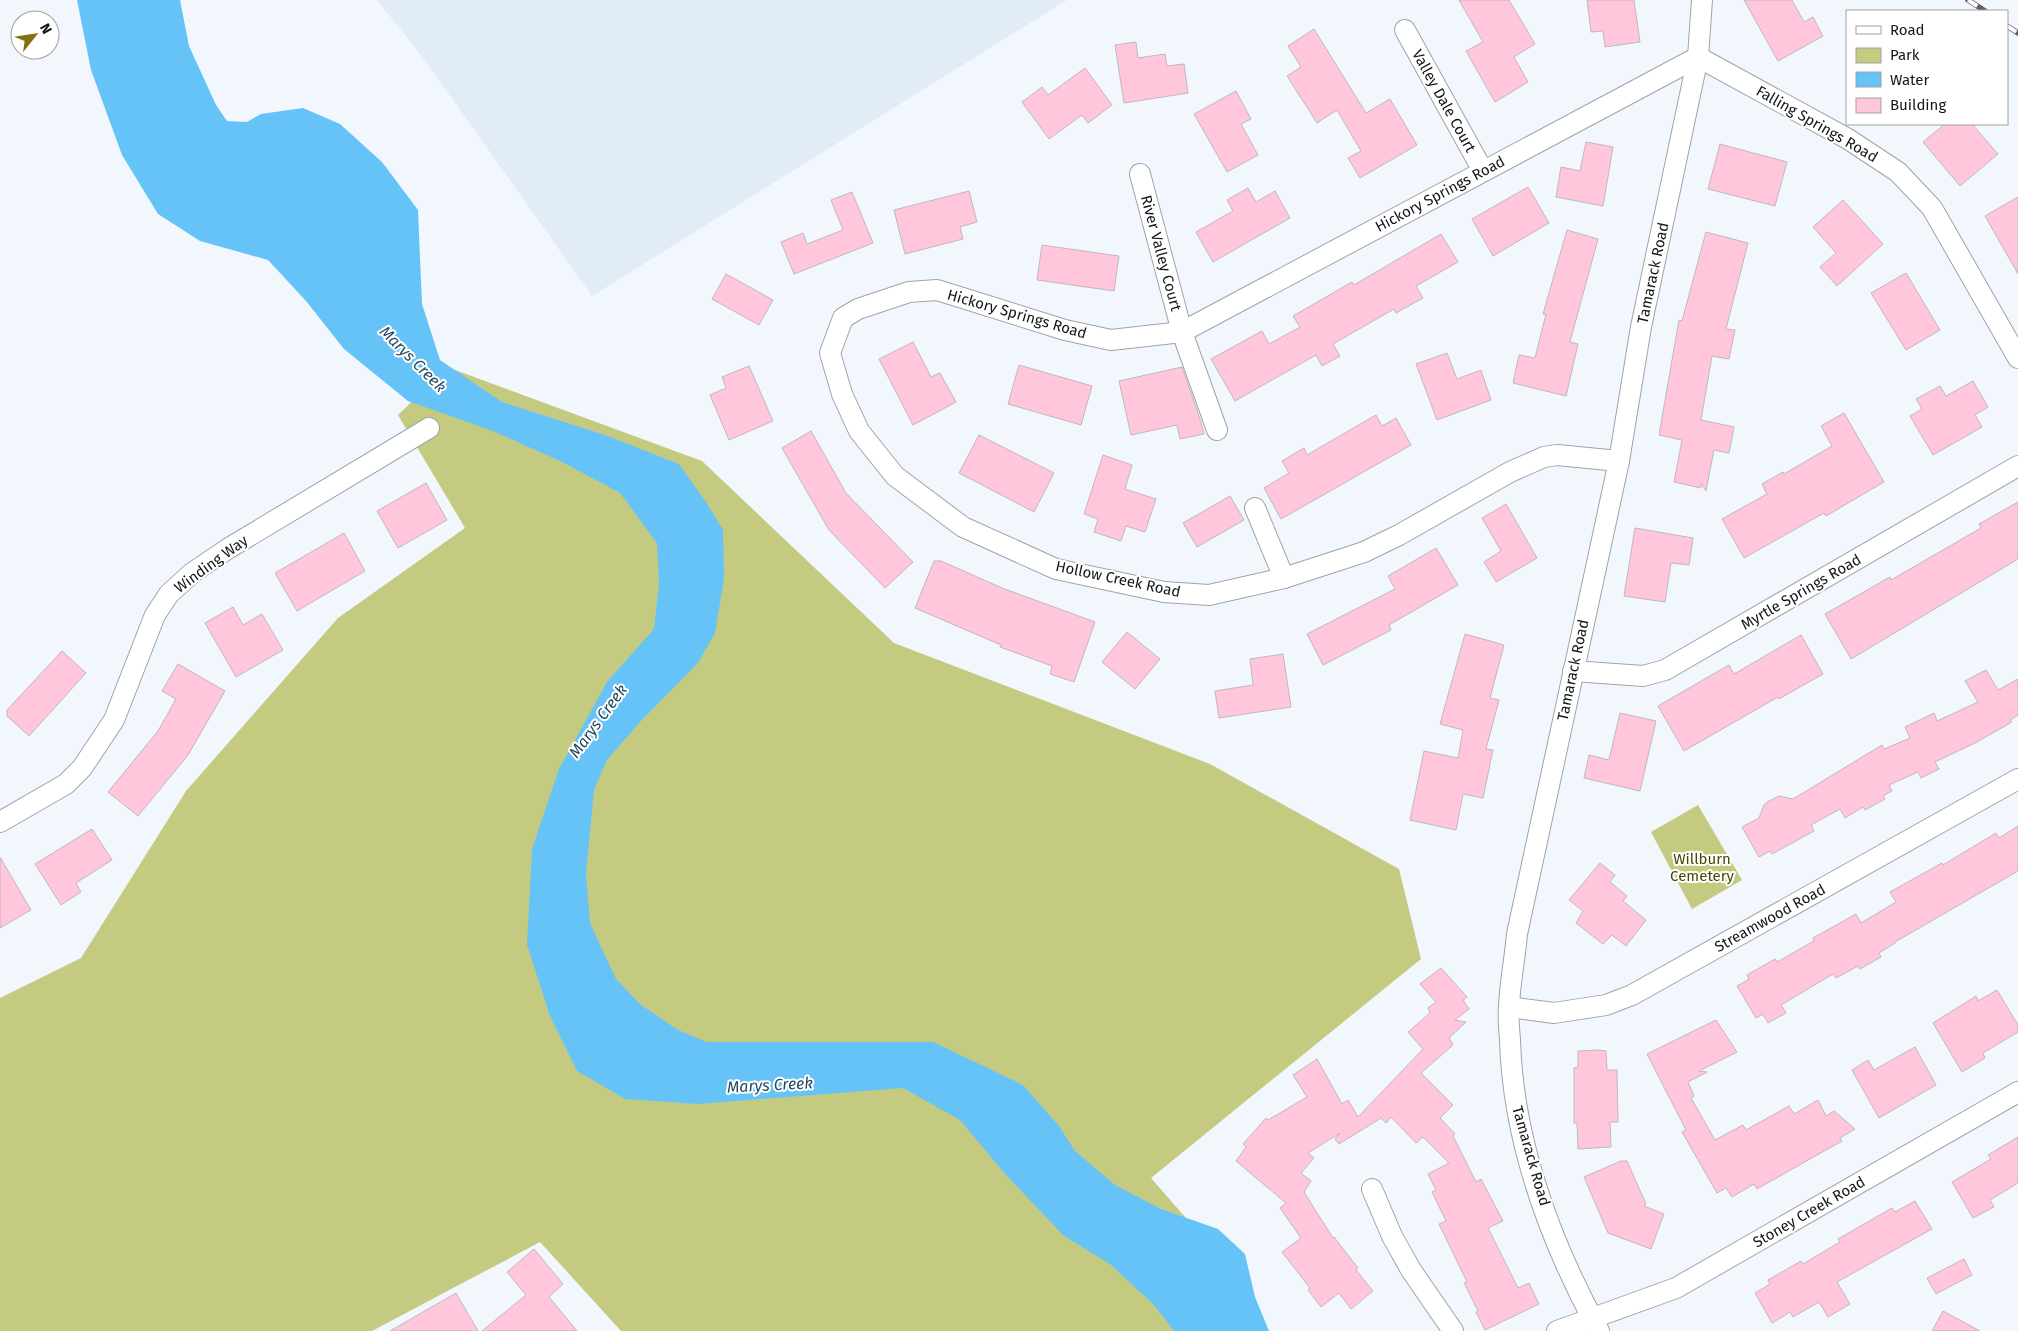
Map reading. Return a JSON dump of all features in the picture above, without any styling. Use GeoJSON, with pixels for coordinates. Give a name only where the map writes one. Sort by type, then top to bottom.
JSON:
{"type":"FeatureCollection","features":[{"type":"Feature","properties":{"kind":"street","name":"Tamarack Road"},"geometry":{"type":"LineString","coordinates":[[1596,1325],[1574,1285],[1540,1194],[1521,1131],[1511,1075],[1508,1007],[1517,934],[1572,671],[1619,461],[1641,327],[1698,57],[1702,0]]}},
{"type":"Feature","properties":{"kind":"street","name":"Valley Dale Court"},"geometry":{"type":"LineString","coordinates":[[1405,30],[1483,171]]}},
{"type":"Feature","properties":{"kind":"street","name":"Hickory Springs Road"},"geometry":{"type":"LineString","coordinates":[[837,332],[842,318],[858,310],[909,292],[937,290],[1065,330],[1111,340],[1182,332],[1698,57]]}},
{"type":"Feature","properties":{"kind":"street","name":"Falling Springs Road"},"geometry":{"type":"LineString","coordinates":[[1698,57],[1848,139],[1898,172],[1932,208],[2018,358]]}},
{"type":"Feature","properties":{"kind":"street","name":"River Valley Court"},"geometry":{"type":"LineString","coordinates":[[1140,174],[1182,332]]}},
{"type":"Feature","properties":{"kind":"street","name":"Hollow Creek Road"},"geometry":{"type":"LineString","coordinates":[[837,332],[830,353],[842,394],[859,431],[895,476],[963,527],[1056,569],[1164,592],[1209,595],[1284,578],[1364,552],[1399,535],[1510,472],[1544,456],[1557,455],[1619,461]]}},
{"type":"Feature","properties":{"kind":"street"},"geometry":{"type":"LineString","coordinates":[[1182,332],[1217,430]]}},
{"type":"Feature","properties":{"kind":"street","name":"Winding Way"},"geometry":{"type":"LineString","coordinates":[[0,822],[66,784],[82,768],[114,720],[155,615],[169,594],[192,574],[229,548],[428,428]]}},
{"type":"Feature","properties":{"kind":"street","name":"Myrtle Springs Road"},"geometry":{"type":"LineString","coordinates":[[1572,671],[1643,676],[1665,670],[2018,466]]}},
{"type":"Feature","properties":{"kind":"street"},"geometry":{"type":"LineString","coordinates":[[1255,508],[1284,578]]}},
{"type":"Feature","properties":{"kind":"street","name":"Streamwood Road"},"geometry":{"type":"LineString","coordinates":[[1508,1007],[1554,1013],[1606,1005],[1632,995],[2018,779]]}},
{"type":"Feature","properties":{"kind":"street","name":"Stoney Creek Road"},"geometry":{"type":"LineString","coordinates":[[1557,1331],[1596,1325],[1676,1288],[2018,1092]]}},
{"type":"Feature","properties":{"kind":"street"},"geometry":{"type":"LineString","coordinates":[[1372,1188],[1392,1236],[1412,1270],[1453,1331]]}},
{"type":"Feature","properties":{"kind":"shaded area"},"geometry":{"type":"Polygon","coordinates":[[[377,0],[1067,0],[592,296],[424,59],[377,0]]]}},
{"type":"Feature","properties":{"kind":"green space"},"geometry":{"type":"Polygon","coordinates":[[[447,367],[702,461],[894,643],[1210,764],[1399,869],[1421,959],[1151,1178],[1255,1297],[1250,1331],[621,1331],[540,1242],[372,1331],[0,1331],[0,998],[81,958],[186,791],[338,618],[465,528],[398,415],[447,367]]]}},
{"type":"Feature","properties":{"kind":"green space","name":"Willburn Cemetery"},"geometry":{"type":"Polygon","coordinates":[[[1698,805],[1742,880],[1692,909],[1651,832],[1698,805]]]}},
{"type":"Feature","properties":{"kind":"water","name":"Marys Creek"},"geometry":{"type":"Polygon","coordinates":[[[77,0],[180,0],[189,46],[216,105],[227,121],[247,122],[261,114],[303,108],[340,124],[382,162],[418,210],[422,304],[440,360],[502,402],[608,436],[679,464],[723,530],[724,579],[715,633],[698,663],[639,723],[607,760],[594,790],[586,874],[590,923],[616,979],[641,1005],[678,1030],[707,1042],[933,1042],[1023,1085],[1059,1126],[1075,1151],[1115,1185],[1161,1209],[1218,1229],[1245,1254],[1255,1297],[1269,1331],[1174,1331],[1154,1305],[1110,1264],[1064,1236],[1006,1175],[960,1120],[903,1088],[698,1104],[625,1099],[577,1071],[550,1016],[527,945],[532,849],[559,769],[607,682],[654,629],[659,583],[657,543],[620,493],[562,462],[493,431],[408,401],[344,349],[306,301],[268,260],[200,241],[158,214],[122,155],[91,70],[77,0]]]}},
{"type":"Feature","properties":{"kind":"building"},"geometry":{"type":"Polygon","coordinates":[[[1459,0],[1509,0],[1535,44],[1514,57],[1528,82],[1495,102],[1466,51],[1483,42],[1459,0]]]}},
{"type":"Feature","properties":{"kind":"building"},"geometry":{"type":"Polygon","coordinates":[[[1587,0],[1634,0],[1640,42],[1605,47],[1603,31],[1591,32],[1587,0]]]}},
{"type":"Feature","properties":{"kind":"building"},"geometry":{"type":"Polygon","coordinates":[[[1744,0],[1792,0],[1804,22],[1813,17],[1823,36],[1778,61],[1744,0]]]}},
{"type":"Feature","properties":{"kind":"building"},"geometry":{"type":"Polygon","coordinates":[[[1314,29],[1366,113],[1390,99],[1417,145],[1360,178],[1348,158],[1361,151],[1337,110],[1317,123],[1287,76],[1301,67],[1288,46],[1314,29]]]}},
{"type":"Feature","properties":{"kind":"building"},"geometry":{"type":"Polygon","coordinates":[[[1136,42],[1138,58],[1165,54],[1167,66],[1184,64],[1188,93],[1124,103],[1115,45],[1136,42]]]}},
{"type":"Feature","properties":{"kind":"building"},"geometry":{"type":"Polygon","coordinates":[[[1085,68],[1112,105],[1088,123],[1082,115],[1049,139],[1022,102],[1042,87],[1048,95],[1085,68]]]}},
{"type":"Feature","properties":{"kind":"building"},"geometry":{"type":"Polygon","coordinates":[[[1236,91],[1251,119],[1241,124],[1258,155],[1227,172],[1194,114],[1236,91]]]}},
{"type":"Feature","properties":{"kind":"building"},"geometry":{"type":"Polygon","coordinates":[[[1944,125],[1973,125],[1998,154],[1960,186],[1923,142],[1944,125]]]}},
{"type":"Feature","properties":{"kind":"building"},"geometry":{"type":"Polygon","coordinates":[[[1586,142],[1613,147],[1603,206],[1556,197],[1561,167],[1580,171],[1586,142]]]}},
{"type":"Feature","properties":{"kind":"building"},"geometry":{"type":"Polygon","coordinates":[[[1720,144],[1787,162],[1775,206],[1708,189],[1720,144]]]}},
{"type":"Feature","properties":{"kind":"building"},"geometry":{"type":"Polygon","coordinates":[[[1528,187],[1549,223],[1493,256],[1472,219],[1528,187]]]}},
{"type":"Feature","properties":{"kind":"building"},"geometry":{"type":"Polygon","coordinates":[[[1248,188],[1256,202],[1275,191],[1290,218],[1213,262],[1196,232],[1233,211],[1227,200],[1248,188]]]}},
{"type":"Feature","properties":{"kind":"building"},"geometry":{"type":"Polygon","coordinates":[[[969,191],[977,222],[960,227],[963,239],[905,254],[894,210],[969,191]]]}},
{"type":"Feature","properties":{"kind":"building"},"geometry":{"type":"Polygon","coordinates":[[[852,192],[873,243],[794,274],[781,242],[803,233],[807,244],[843,230],[831,200],[852,192]]]}},
{"type":"Feature","properties":{"kind":"building"},"geometry":{"type":"Polygon","coordinates":[[[2018,197],[2018,274],[1985,216],[2018,197]]]}},
{"type":"Feature","properties":{"kind":"building"},"geometry":{"type":"Polygon","coordinates":[[[1843,200],[1883,244],[1837,286],[1820,267],[1836,253],[1813,227],[1843,200]]]}},
{"type":"Feature","properties":{"kind":"building"},"geometry":{"type":"Polygon","coordinates":[[[1567,230],[1598,239],[1570,342],[1578,344],[1566,396],[1513,383],[1519,355],[1535,358],[1546,314],[1543,314],[1567,230]]]}},
{"type":"Feature","properties":{"kind":"building"},"geometry":{"type":"Polygon","coordinates":[[[1706,232],[1748,243],[1726,329],[1735,330],[1729,359],[1712,356],[1701,420],[1734,427],[1729,453],[1714,450],[1706,491],[1701,483],[1701,488],[1674,482],[1682,440],[1659,435],[1679,320],[1682,321],[1706,232]]]}},
{"type":"Feature","properties":{"kind":"building"},"geometry":{"type":"Polygon","coordinates":[[[1441,234],[1458,262],[1416,286],[1423,298],[1396,313],[1394,309],[1333,344],[1340,356],[1322,366],[1316,355],[1235,401],[1211,359],[1262,331],[1269,344],[1300,327],[1293,316],[1352,282],[1354,285],[1441,234]]]}},
{"type":"Feature","properties":{"kind":"building"},"geometry":{"type":"Polygon","coordinates":[[[1042,245],[1119,256],[1114,291],[1037,280],[1042,245]]]}},
{"type":"Feature","properties":{"kind":"building"},"geometry":{"type":"Polygon","coordinates":[[[1906,273],[1940,330],[1906,350],[1871,293],[1906,273]]]}},
{"type":"Feature","properties":{"kind":"building"},"geometry":{"type":"Polygon","coordinates":[[[726,274],[773,300],[759,325],[712,299],[726,274]]]}},
{"type":"Feature","properties":{"kind":"building"},"geometry":{"type":"Polygon","coordinates":[[[913,342],[931,377],[940,373],[956,402],[913,425],[879,359],[913,342]]]}},
{"type":"Feature","properties":{"kind":"building"},"geometry":{"type":"Polygon","coordinates":[[[1447,353],[1457,379],[1481,370],[1491,400],[1437,420],[1416,364],[1447,353]]]}},
{"type":"Feature","properties":{"kind":"building"},"geometry":{"type":"Polygon","coordinates":[[[1019,365],[1092,386],[1081,425],[1008,404],[1019,365]]]}},
{"type":"Feature","properties":{"kind":"building"},"geometry":{"type":"Polygon","coordinates":[[[749,366],[773,421],[729,440],[710,395],[726,388],[722,377],[749,366]]]}},
{"type":"Feature","properties":{"kind":"building"},"geometry":{"type":"Polygon","coordinates":[[[1182,367],[1204,434],[1180,439],[1177,425],[1131,435],[1119,381],[1182,367]]]}},
{"type":"Feature","properties":{"kind":"building"},"geometry":{"type":"Polygon","coordinates":[[[1973,381],[1988,407],[1975,415],[1982,427],[1933,455],[1910,416],[1922,409],[1916,399],[1940,386],[1946,396],[1973,381]]]}},
{"type":"Feature","properties":{"kind":"building"},"geometry":{"type":"Polygon","coordinates":[[[1844,413],[1884,482],[1826,516],[1824,513],[1744,558],[1722,519],[1767,494],[1762,484],[1783,472],[1784,474],[1832,446],[1821,426],[1844,413]]]}},
{"type":"Feature","properties":{"kind":"building"},"geometry":{"type":"Polygon","coordinates":[[[1376,415],[1382,426],[1396,418],[1411,445],[1281,519],[1264,488],[1289,473],[1282,461],[1304,448],[1307,455],[1376,415]]]}},
{"type":"Feature","properties":{"kind":"building"},"geometry":{"type":"Polygon","coordinates":[[[811,431],[846,493],[913,562],[885,588],[829,530],[782,448],[811,431]]]}},
{"type":"Feature","properties":{"kind":"building"},"geometry":{"type":"Polygon","coordinates":[[[979,435],[1054,473],[1034,512],[959,473],[979,435]]]}},
{"type":"Feature","properties":{"kind":"building"},"geometry":{"type":"Polygon","coordinates":[[[1103,455],[1132,465],[1125,489],[1156,499],[1145,532],[1126,526],[1121,541],[1094,532],[1098,519],[1084,514],[1103,455]]]}},
{"type":"Feature","properties":{"kind":"building"},"geometry":{"type":"Polygon","coordinates":[[[426,483],[447,520],[398,548],[377,511],[426,483]]]}},
{"type":"Feature","properties":{"kind":"building"},"geometry":{"type":"Polygon","coordinates":[[[1230,496],[1244,520],[1197,547],[1183,523],[1230,496]]]}},
{"type":"Feature","properties":{"kind":"building"},"geometry":{"type":"Polygon","coordinates":[[[2018,502],[2018,559],[1851,659],[1825,614],[1890,577],[1891,580],[1981,528],[1979,524],[2018,502]]]}},
{"type":"Feature","properties":{"kind":"building"},"geometry":{"type":"Polygon","coordinates":[[[1506,504],[1537,558],[1496,582],[1484,562],[1501,551],[1482,518],[1506,504]]]}},
{"type":"Feature","properties":{"kind":"building"},"geometry":{"type":"Polygon","coordinates":[[[1635,528],[1693,538],[1689,565],[1671,563],[1665,602],[1624,596],[1635,528]]]}},
{"type":"Feature","properties":{"kind":"building"},"geometry":{"type":"Polygon","coordinates":[[[344,533],[365,571],[297,611],[275,573],[344,533]]]}},
{"type":"Feature","properties":{"kind":"building"},"geometry":{"type":"Polygon","coordinates":[[[1436,548],[1458,585],[1389,625],[1391,630],[1323,665],[1307,634],[1395,589],[1388,576],[1436,548]]]}},
{"type":"Feature","properties":{"kind":"building"},"geometry":{"type":"Polygon","coordinates":[[[934,561],[941,561],[1002,588],[1095,622],[1074,682],[1050,674],[1052,666],[1000,647],[1001,645],[915,608],[934,561]]]}},
{"type":"Feature","properties":{"kind":"building"},"geometry":{"type":"Polygon","coordinates":[[[233,607],[243,625],[262,614],[283,650],[236,677],[205,623],[233,607]]]}},
{"type":"Feature","properties":{"kind":"building"},"geometry":{"type":"Polygon","coordinates":[[[1127,632],[1160,659],[1135,689],[1102,662],[1127,632]]]}},
{"type":"Feature","properties":{"kind":"building"},"geometry":{"type":"Polygon","coordinates":[[[1465,634],[1504,645],[1490,698],[1499,700],[1486,749],[1493,750],[1483,798],[1463,794],[1456,830],[1410,820],[1424,751],[1458,758],[1463,730],[1440,724],[1465,634]]]}},
{"type":"Feature","properties":{"kind":"building"},"geometry":{"type":"Polygon","coordinates":[[[1801,635],[1823,674],[1779,699],[1778,697],[1684,751],[1658,706],[1729,665],[1734,674],[1801,635]]]}},
{"type":"Feature","properties":{"kind":"building"},"geometry":{"type":"Polygon","coordinates":[[[62,651],[86,673],[29,736],[7,716],[7,710],[62,651]]]}},
{"type":"Feature","properties":{"kind":"building"},"geometry":{"type":"Polygon","coordinates":[[[1283,654],[1291,707],[1219,718],[1215,691],[1253,685],[1250,659],[1283,654]]]}},
{"type":"Feature","properties":{"kind":"building"},"geometry":{"type":"Polygon","coordinates":[[[178,664],[225,691],[188,755],[138,816],[108,792],[158,731],[176,699],[162,691],[178,664]]]}},
{"type":"Feature","properties":{"kind":"building"},"geometry":{"type":"Polygon","coordinates":[[[1986,670],[1998,690],[2018,679],[2018,715],[2010,720],[2012,722],[1977,742],[1935,762],[1939,769],[1921,778],[1918,772],[1889,785],[1892,791],[1883,796],[1885,799],[1865,810],[1863,807],[1845,818],[1840,809],[1811,825],[1814,831],[1772,854],[1770,851],[1759,857],[1742,827],[1759,818],[1767,802],[1779,796],[1793,799],[1882,745],[1884,749],[1910,738],[1905,727],[1934,713],[1937,721],[1978,702],[1965,681],[1986,670]]]}},
{"type":"Feature","properties":{"kind":"building"},"geometry":{"type":"Polygon","coordinates":[[[1620,713],[1656,721],[1640,791],[1584,778],[1589,755],[1609,760],[1620,713]]]}},
{"type":"Feature","properties":{"kind":"building"},"geometry":{"type":"Polygon","coordinates":[[[2018,826],[2018,871],[1895,942],[1879,953],[1881,957],[1860,969],[1858,966],[1836,978],[1833,974],[1781,1005],[1786,1013],[1768,1023],[1763,1014],[1756,1018],[1737,986],[1749,979],[1747,975],[1775,959],[1777,962],[1814,941],[1813,938],[1856,914],[1861,923],[1896,902],[1890,892],[1942,863],[1943,865],[1996,833],[1999,838],[2018,826]]]}},
{"type":"Feature","properties":{"kind":"building"},"geometry":{"type":"Polygon","coordinates":[[[92,829],[112,860],[76,883],[81,892],[61,905],[35,864],[92,829]]]}},
{"type":"Feature","properties":{"kind":"building"},"geometry":{"type":"Polygon","coordinates":[[[0,857],[31,910],[0,928],[0,857]]]}},
{"type":"Feature","properties":{"kind":"building"},"geometry":{"type":"Polygon","coordinates":[[[1600,863],[1615,875],[1610,882],[1627,896],[1623,901],[1646,920],[1626,946],[1612,935],[1603,944],[1576,923],[1583,911],[1569,900],[1600,863]]]}},
{"type":"Feature","properties":{"kind":"building"},"geometry":{"type":"Polygon","coordinates":[[[1441,968],[1467,997],[1463,1000],[1469,1009],[1455,1020],[1466,1022],[1449,1038],[1453,1045],[1421,1073],[1453,1105],[1440,1118],[1455,1134],[1453,1136],[1476,1182],[1481,1179],[1503,1221],[1488,1228],[1518,1288],[1529,1283],[1539,1304],[1485,1330],[1464,1283],[1467,1282],[1439,1224],[1446,1221],[1432,1192],[1436,1190],[1428,1174],[1449,1163],[1423,1137],[1416,1143],[1391,1117],[1386,1123],[1381,1118],[1339,1144],[1335,1139],[1340,1133],[1308,1153],[1314,1158],[1301,1173],[1311,1181],[1304,1192],[1333,1238],[1358,1268],[1356,1270],[1373,1291],[1351,1309],[1339,1293],[1321,1307],[1308,1290],[1310,1288],[1282,1252],[1301,1238],[1280,1208],[1286,1203],[1236,1161],[1246,1147],[1243,1144],[1266,1118],[1268,1120],[1307,1097],[1293,1075],[1317,1059],[1342,1104],[1348,1100],[1358,1117],[1423,1049],[1408,1032],[1430,1013],[1428,1008],[1436,1002],[1420,984],[1441,968]]]}},
{"type":"Feature","properties":{"kind":"building"},"geometry":{"type":"Polygon","coordinates":[[[1997,990],[2018,1025],[2018,1032],[1983,1053],[1985,1058],[1962,1072],[1933,1023],[1976,996],[1978,1001],[1997,990]]]}},
{"type":"Feature","properties":{"kind":"building"},"geometry":{"type":"Polygon","coordinates":[[[1716,1020],[1737,1052],[1699,1071],[1707,1072],[1688,1082],[1694,1096],[1691,1098],[1715,1140],[1743,1125],[1746,1130],[1789,1106],[1794,1114],[1818,1100],[1826,1116],[1834,1111],[1855,1129],[1840,1138],[1842,1141],[1757,1189],[1754,1184],[1732,1197],[1726,1188],[1717,1193],[1682,1132],[1686,1130],[1647,1054],[1716,1020]]]}},
{"type":"Feature","properties":{"kind":"building"},"geometry":{"type":"Polygon","coordinates":[[[1915,1047],[1936,1085],[1879,1118],[1852,1070],[1868,1060],[1874,1070],[1915,1047]]]}},
{"type":"Feature","properties":{"kind":"building"},"geometry":{"type":"Polygon","coordinates":[[[1578,1051],[1606,1051],[1607,1070],[1617,1070],[1618,1122],[1610,1122],[1611,1147],[1578,1149],[1577,1123],[1574,1123],[1574,1068],[1578,1067],[1578,1051]]]}},
{"type":"Feature","properties":{"kind":"building"},"geometry":{"type":"Polygon","coordinates":[[[2018,1137],[2018,1183],[1990,1200],[1994,1207],[1973,1218],[1952,1182],[1991,1159],[1988,1155],[2018,1137]]]}},
{"type":"Feature","properties":{"kind":"building"},"geometry":{"type":"Polygon","coordinates":[[[1621,1161],[1627,1161],[1646,1204],[1644,1206],[1664,1214],[1651,1249],[1608,1233],[1584,1177],[1621,1161]]]}},
{"type":"Feature","properties":{"kind":"building"},"geometry":{"type":"Polygon","coordinates":[[[1915,1201],[1932,1229],[1837,1282],[1850,1304],[1828,1317],[1819,1302],[1793,1317],[1790,1312],[1772,1323],[1755,1293],[1770,1284],[1768,1280],[1801,1261],[1803,1264],[1840,1242],[1838,1239],[1892,1208],[1895,1212],[1915,1201]]]}},
{"type":"Feature","properties":{"kind":"building"},"geometry":{"type":"Polygon","coordinates":[[[534,1249],[563,1284],[549,1297],[577,1331],[482,1331],[526,1295],[507,1272],[534,1249]]]}},
{"type":"Feature","properties":{"kind":"building"},"geometry":{"type":"Polygon","coordinates":[[[1964,1259],[1972,1275],[1936,1294],[1927,1278],[1964,1259]]]}},
{"type":"Feature","properties":{"kind":"building"},"geometry":{"type":"Polygon","coordinates":[[[456,1293],[478,1331],[390,1331],[456,1293]]]}},
{"type":"Feature","properties":{"kind":"building"},"geometry":{"type":"Polygon","coordinates":[[[1943,1311],[1980,1331],[1932,1331],[1943,1311]]]}},
{"type":"Feature","properties":{"kind":"railway"},"geometry":{"type":"LineString","coordinates":[[1968,0],[1983,10]]}},
{"type":"Feature","properties":{"kind":"railway"},"geometry":{"type":"LineString","coordinates":[[2008,27],[2018,33]]}}]}
